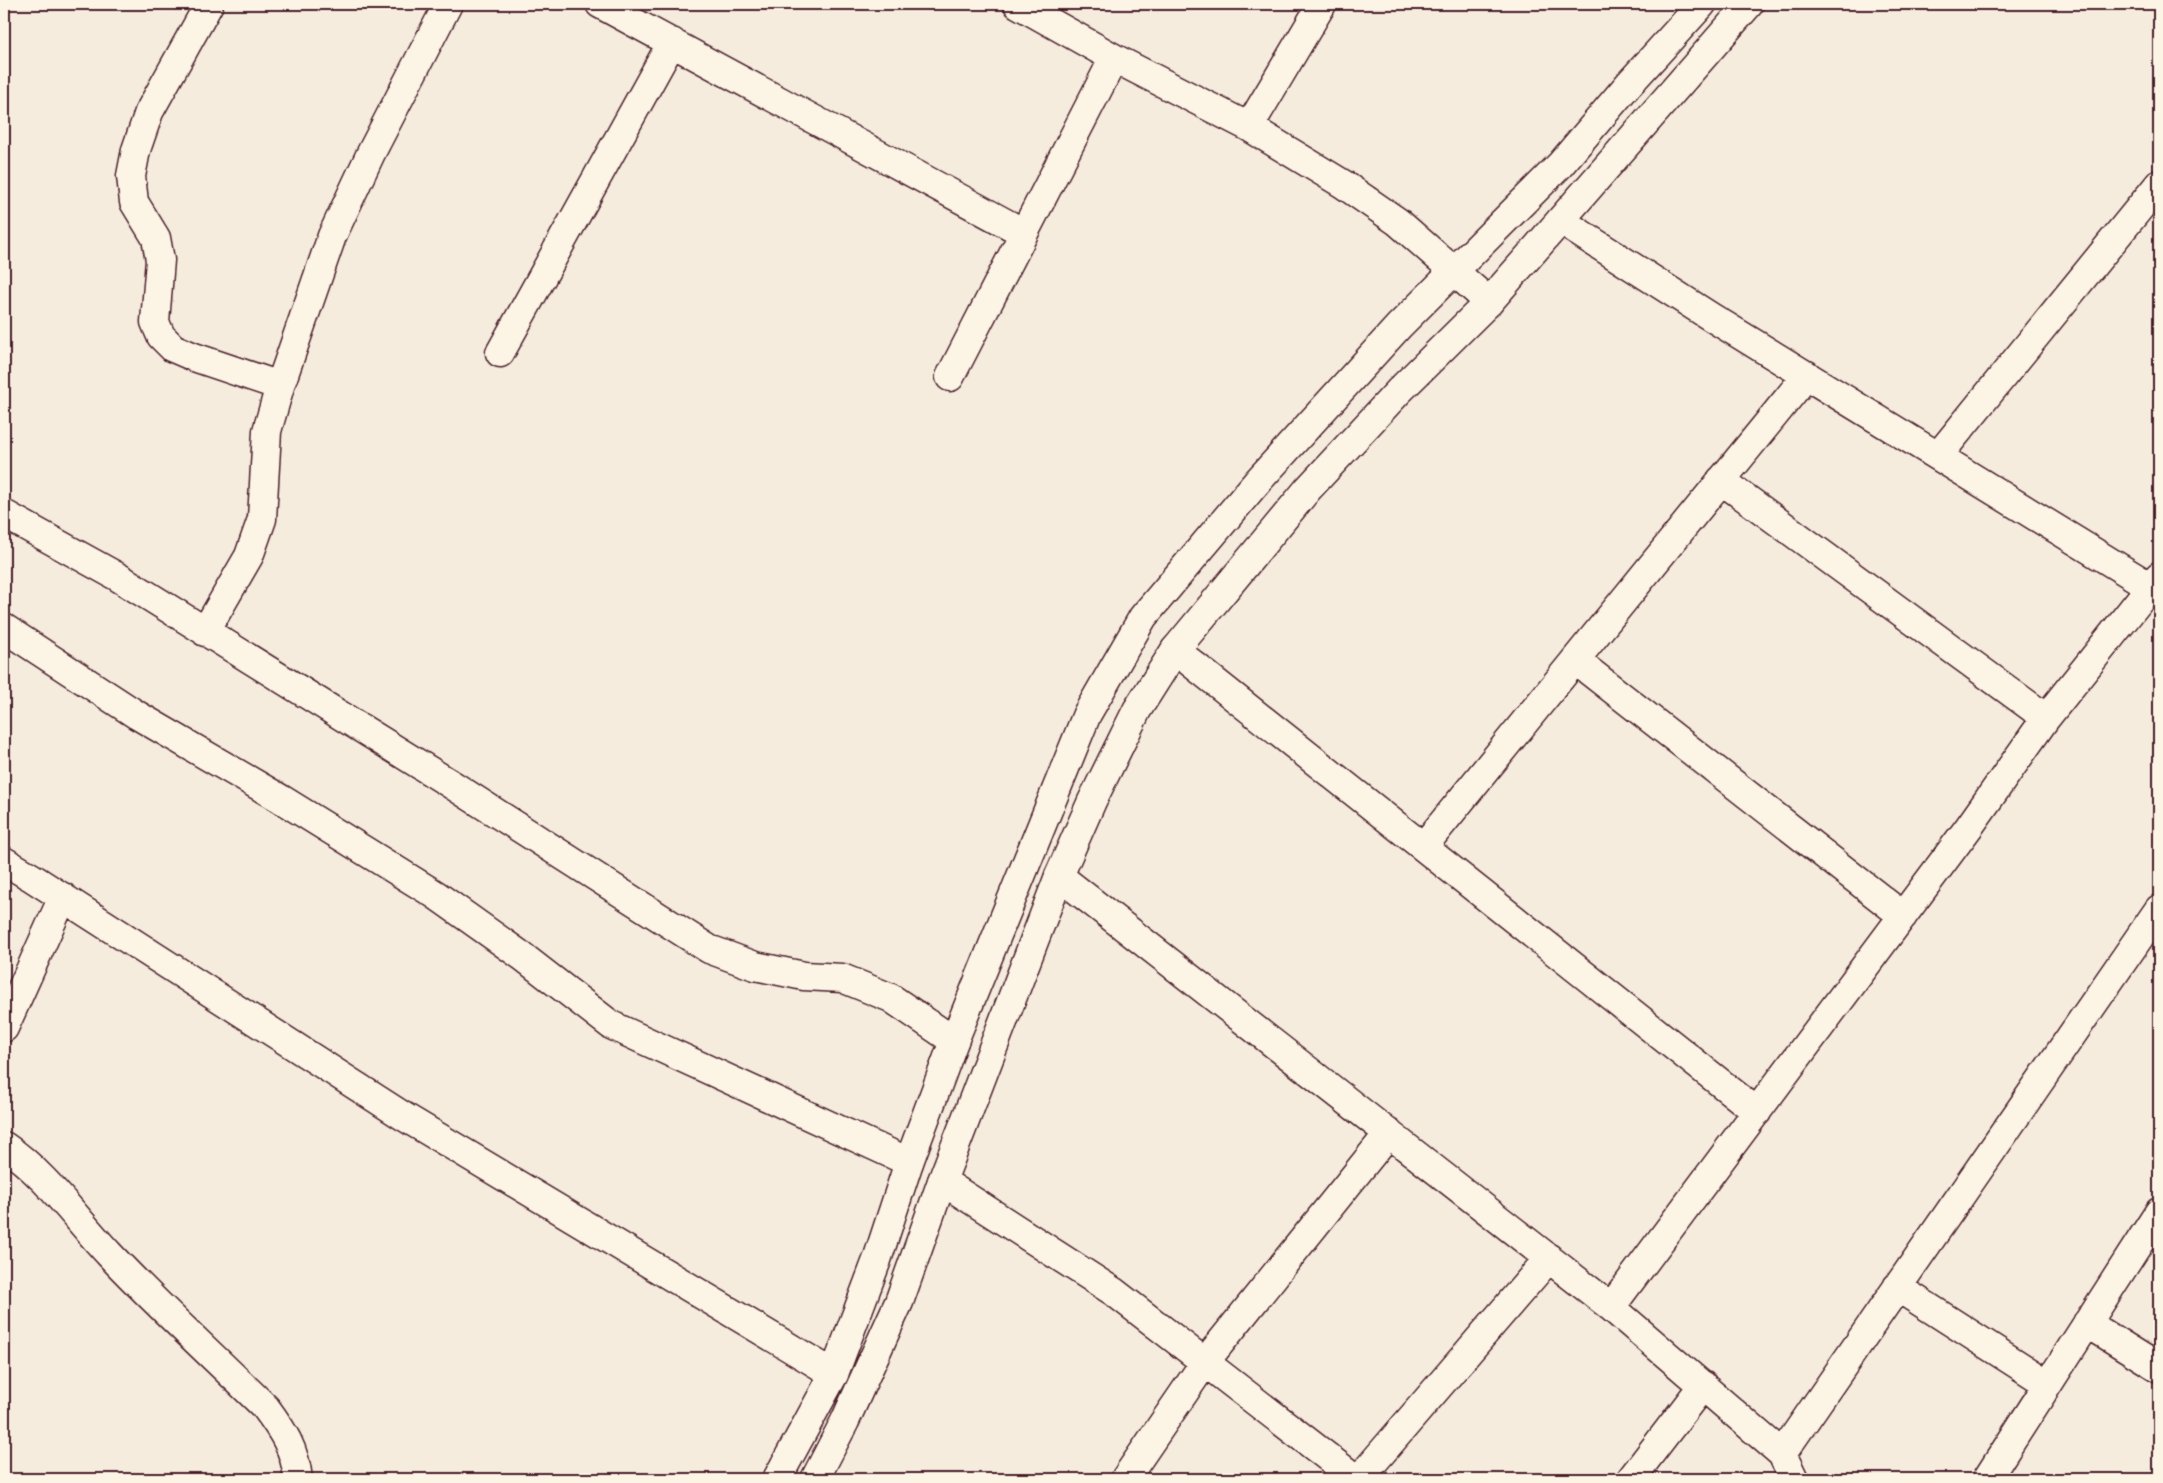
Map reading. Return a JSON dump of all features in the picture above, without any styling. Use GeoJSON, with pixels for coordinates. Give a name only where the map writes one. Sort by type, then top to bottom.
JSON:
{"type":"FeatureCollection","features":[{"type":"Feature","properties":{"kind":"street"},"geometry":{"type":"LineString","coordinates":[[209,4],[149,112],[136,150],[131,176],[134,202],[156,238],[158,246],[160,260],[155,322],[161,336],[173,348],[280,386]]}},
{"type":"Feature","properties":{"kind":"street"},"geometry":{"type":"LineString","coordinates":[[205,632],[249,556],[262,519],[267,432],[280,386],[332,236],[370,153],[448,4]]}},
{"type":"Feature","properties":{"kind":"street"},"geometry":{"type":"LineString","coordinates":[[600,4],[1024,233]]}},
{"type":"Feature","properties":{"kind":"street"},"geometry":{"type":"LineString","coordinates":[[1018,4],[1049,11],[1114,58],[1250,127],[1343,184],[1398,222],[1490,302]]}},
{"type":"Feature","properties":{"kind":"street"},"geometry":{"type":"LineString","coordinates":[[1250,127],[1322,4]]}},
{"type":"Feature","properties":{"kind":"street"},"geometry":{"type":"LineString","coordinates":[[777,1479],[834,1374],[877,1260],[909,1162],[954,1041],[1087,714],[1143,617],[1257,482],[1399,326],[1560,165],[1628,85],[1702,4]]}},
{"type":"Feature","properties":{"kind":"street"},"geometry":{"type":"LineString","coordinates":[[815,1479],[845,1421],[899,1302],[942,1181],[1059,876],[1092,800],[1137,710],[1175,650],[1308,489],[1399,391],[1490,302],[1749,4]]}},
{"type":"Feature","properties":{"kind":"street"},"geometry":{"type":"LineString","coordinates":[[500,353],[672,42]]}},
{"type":"Feature","properties":{"kind":"street"},"geometry":{"type":"LineString","coordinates":[[950,377],[1114,58]]}},
{"type":"Feature","properties":{"kind":"street"},"geometry":{"type":"LineString","coordinates":[[1938,456],[2159,184]]}},
{"type":"Feature","properties":{"kind":"street"},"geometry":{"type":"LineString","coordinates":[[1561,221],[1938,456],[2157,584],[2046,718],[1903,916],[1612,1307]]}},
{"type":"Feature","properties":{"kind":"street"},"geometry":{"type":"LineString","coordinates":[[1423,847],[1807,375]]}},
{"type":"Feature","properties":{"kind":"street"},"geometry":{"type":"LineString","coordinates":[[1721,480],[2046,718]]}},
{"type":"Feature","properties":{"kind":"street"},"geometry":{"type":"LineString","coordinates":[[4,514],[118,577],[454,786],[709,949],[755,966],[804,976],[842,978],[891,998],[954,1041]]}},
{"type":"Feature","properties":{"kind":"street"},"geometry":{"type":"LineString","coordinates":[[4,628],[137,715],[281,799],[436,894],[522,956],[611,1025],[909,1162]]}},
{"type":"Feature","properties":{"kind":"street"},"geometry":{"type":"LineString","coordinates":[[1175,650],[1757,1112]]}},
{"type":"Feature","properties":{"kind":"street"},"geometry":{"type":"LineString","coordinates":[[1574,660],[1903,916]]}},
{"type":"Feature","properties":{"kind":"street"},"geometry":{"type":"LineString","coordinates":[[4,861],[403,1116],[834,1374]]}},
{"type":"Feature","properties":{"kind":"street"},"geometry":{"type":"LineString","coordinates":[[1059,876],[1612,1307],[1782,1454],[1794,1479]]}},
{"type":"Feature","properties":{"kind":"street"},"geometry":{"type":"LineString","coordinates":[[4,1028],[63,898]]}},
{"type":"Feature","properties":{"kind":"street"},"geometry":{"type":"LineString","coordinates":[[1782,1454],[2159,909]]}},
{"type":"Feature","properties":{"kind":"street"},"geometry":{"type":"LineString","coordinates":[[1125,1479],[1205,1362],[1389,1133]]}},
{"type":"Feature","properties":{"kind":"street"},"geometry":{"type":"LineString","coordinates":[[4,1146],[19,1156],[52,1188],[110,1255],[266,1408],[286,1436],[298,1479]]}},
{"type":"Feature","properties":{"kind":"street"},"geometry":{"type":"LineString","coordinates":[[942,1181],[1114,1292],[1358,1479],[1550,1258]]}},
{"type":"Feature","properties":{"kind":"street"},"geometry":{"type":"LineString","coordinates":[[1996,1476],[2048,1384],[2159,1212]]}},
{"type":"Feature","properties":{"kind":"street"},"geometry":{"type":"LineString","coordinates":[[1897,1287],[2048,1384]]}},
{"type":"Feature","properties":{"kind":"street"},"geometry":{"type":"LineString","coordinates":[[2087,1323],[2159,1368]]}},
{"type":"Feature","properties":{"kind":"street"},"geometry":{"type":"LineString","coordinates":[[1631,1479],[1703,1385]]}}]}
